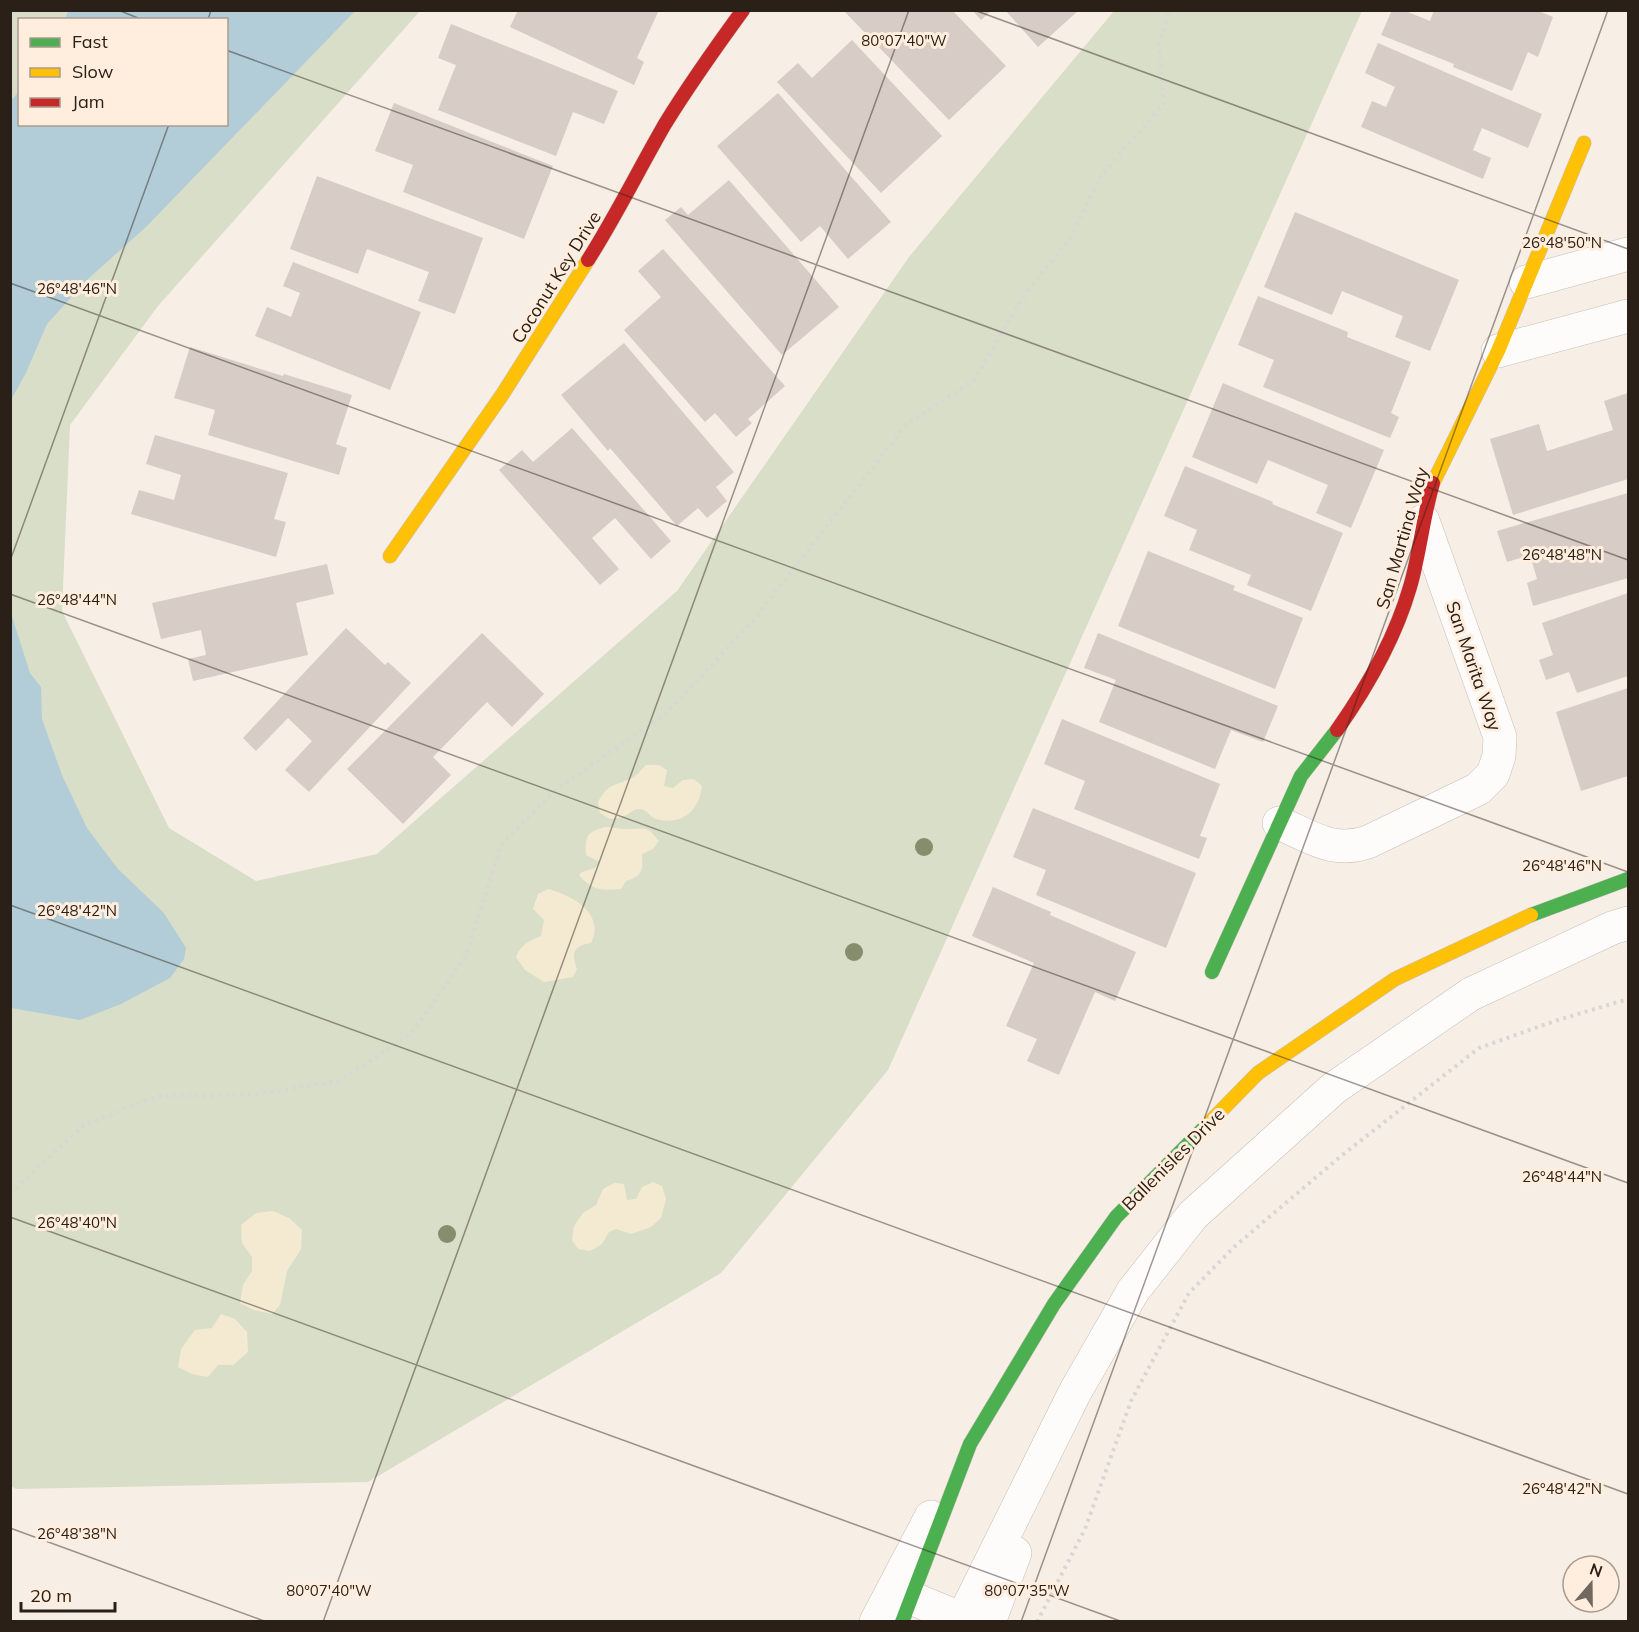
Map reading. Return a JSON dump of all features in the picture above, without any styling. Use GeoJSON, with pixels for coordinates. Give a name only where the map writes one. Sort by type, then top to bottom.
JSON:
{"type":"FeatureCollection","features":[{"type":"Feature","properties":{"kind":"street","name":"Coconut Key Drive"},"geometry":{"type":"LineString","coordinates":[[390,556],[469,446],[544,333],[615,217],[667,123],[743,10]]}},
{"type":"Feature","properties":{"kind":"street"},"geometry":{"type":"LineString","coordinates":[[1498,351],[1584,143]]}},
{"type":"Feature","properties":{"kind":"street"},"geometry":{"type":"LineString","coordinates":[[1526,282],[1629,254]]}},
{"type":"Feature","properties":{"kind":"street"},"geometry":{"type":"LineString","coordinates":[[1498,351],[1629,316]]}},
{"type":"Feature","properties":{"kind":"street","name":"San Martina Way"},"geometry":{"type":"LineString","coordinates":[[1279,823],[1300,776],[1335,734],[1366,688],[1391,639],[1410,587],[1432,484],[1498,351]]}},
{"type":"Feature","properties":{"kind":"street","name":"San Marita Way"},"geometry":{"type":"LineString","coordinates":[[1279,823],[1330,845],[1351,847],[1368,842],[1478,789],[1493,774],[1499,756],[1500,737],[1423,521]]}},
{"type":"Feature","properties":{"kind":"street"},"geometry":{"type":"LineString","coordinates":[[1212,972],[1279,823]]}},
{"type":"Feature","properties":{"kind":"street","name":"Ballenisles Drive"},"geometry":{"type":"LineString","coordinates":[[907,1610],[970,1444],[1054,1304],[1116,1217],[1258,1073],[1395,979],[1536,913],[1629,879]]}},
{"type":"Feature","properties":{"kind":"street"},"geometry":{"type":"LineString","coordinates":[[907,1610],[971,1621],[1043,1456],[1075,1392],[1133,1291],[1202,1207],[1334,1088],[1471,994],[1612,928],[1629,923]]}},
{"type":"Feature","properties":{"kind":"street"},"geometry":{"type":"LineString","coordinates":[[876,1622],[882,1606],[970,1444]]}},
{"type":"Feature","properties":{"kind":"path"},"geometry":{"type":"LineString","coordinates":[[10,1193],[84,1125],[116,1112],[158,1096],[252,1095],[339,1081],[411,1034],[466,956],[501,845],[554,791],[667,713],[751,622],[906,425],[974,380],[1025,294],[1070,239],[1102,174],[1164,104],[1159,43],[1170,10]]}},
{"type":"Feature","properties":{"kind":"path"},"geometry":{"type":"LineString","coordinates":[[1037,1622],[1085,1529],[1131,1401],[1189,1293],[1234,1247],[1341,1156],[1479,1048],[1558,1020],[1629,999]]}},
{"type":"Feature","properties":{"kind":"green space"},"geometry":{"type":"Polygon","coordinates":[[[10,11],[420,11],[158,306],[70,425],[62,611],[169,828],[256,881],[377,854],[677,591],[909,257],[1114,11],[1362,11],[888,1070],[721,1273],[368,1482],[16,1489],[11,1486],[10,11]]]}},
{"type":"Feature","properties":{"kind":"sand"},"geometry":{"type":"Polygon","coordinates":[[[646,765],[659,765],[667,770],[664,786],[673,788],[683,780],[694,779],[702,786],[693,809],[681,818],[665,821],[652,817],[641,809],[610,819],[600,813],[598,802],[605,792],[611,786],[634,777],[646,765]]]}},
{"type":"Feature","properties":{"kind":"sand"},"geometry":{"type":"Polygon","coordinates":[[[605,827],[647,829],[659,841],[653,849],[642,854],[641,872],[626,881],[621,889],[597,888],[588,884],[579,875],[595,868],[600,862],[586,855],[586,844],[590,833],[605,827]]]}},
{"type":"Feature","properties":{"kind":"sand"},"geometry":{"type":"Polygon","coordinates":[[[548,889],[567,896],[584,907],[594,923],[594,933],[591,943],[580,946],[575,951],[577,969],[573,977],[544,982],[525,970],[516,957],[523,946],[541,936],[544,920],[533,909],[538,894],[548,889]]]}},
{"type":"Feature","properties":{"kind":"sand"},"geometry":{"type":"Polygon","coordinates":[[[653,1182],[662,1186],[666,1199],[661,1218],[651,1227],[631,1234],[616,1229],[609,1232],[602,1244],[590,1251],[578,1249],[572,1240],[574,1226],[583,1213],[596,1205],[603,1189],[614,1183],[624,1184],[627,1200],[636,1199],[642,1187],[653,1182]]]}},
{"type":"Feature","properties":{"kind":"sand"},"geometry":{"type":"Polygon","coordinates":[[[273,1211],[289,1218],[302,1230],[301,1249],[287,1271],[280,1305],[272,1314],[254,1310],[240,1303],[243,1285],[252,1271],[252,1257],[242,1243],[241,1225],[256,1213],[273,1211]]]}},
{"type":"Feature","properties":{"kind":"sand"},"geometry":{"type":"Polygon","coordinates":[[[221,1314],[235,1319],[247,1332],[248,1352],[233,1365],[218,1365],[208,1377],[192,1374],[178,1367],[181,1349],[195,1330],[212,1328],[221,1314]]]}},
{"type":"Feature","properties":{"kind":"water"},"geometry":{"type":"Polygon","coordinates":[[[68,11],[355,11],[146,227],[88,279],[47,324],[26,373],[11,400],[11,101],[18,92],[18,126],[228,126],[228,18],[65,18],[68,11]]]}},
{"type":"Feature","properties":{"kind":"water"},"geometry":{"type":"Polygon","coordinates":[[[10,610],[30,673],[41,687],[42,719],[62,775],[87,828],[118,869],[164,913],[186,948],[184,959],[170,978],[121,1004],[80,1020],[11,1008],[10,610]]]}},
{"type":"Feature","properties":{"kind":"building"},"geometry":{"type":"Polygon","coordinates":[[[518,10],[659,10],[637,58],[644,62],[634,85],[510,27],[518,10]]]}},
{"type":"Feature","properties":{"kind":"building"},"geometry":{"type":"Polygon","coordinates":[[[843,10],[952,10],[1006,66],[949,120],[843,10]]]}},
{"type":"Feature","properties":{"kind":"building"},"geometry":{"type":"Polygon","coordinates":[[[972,10],[992,10],[981,20],[972,10]]]}},
{"type":"Feature","properties":{"kind":"building"},"geometry":{"type":"Polygon","coordinates":[[[1005,10],[1079,10],[1038,47],[1005,10]]]}},
{"type":"Feature","properties":{"kind":"building"},"geometry":{"type":"Polygon","coordinates":[[[1392,10],[1403,10],[1430,21],[1434,10],[1536,10],[1553,17],[1538,57],[1528,52],[1512,91],[1453,67],[1454,64],[1381,35],[1392,10]]]}},
{"type":"Feature","properties":{"kind":"building"},"geometry":{"type":"Polygon","coordinates":[[[451,24],[618,91],[604,124],[573,112],[556,156],[438,110],[456,65],[438,58],[451,24]]]}},
{"type":"Feature","properties":{"kind":"building"},"geometry":{"type":"Polygon","coordinates":[[[852,40],[942,136],[881,193],[777,82],[798,63],[812,78],[852,40]]]}},
{"type":"Feature","properties":{"kind":"building"},"geometry":{"type":"Polygon","coordinates":[[[1378,43],[1542,114],[1528,148],[1482,128],[1473,150],[1491,158],[1483,179],[1361,127],[1372,101],[1386,107],[1395,87],[1365,73],[1378,43]]]}},
{"type":"Feature","properties":{"kind":"building"},"geometry":{"type":"Polygon","coordinates":[[[778,93],[891,222],[848,259],[820,226],[801,242],[717,146],[778,93]]]}},
{"type":"Feature","properties":{"kind":"building"},"geometry":{"type":"Polygon","coordinates":[[[394,103],[553,166],[524,239],[403,192],[413,165],[375,151],[394,103]]]}},
{"type":"Feature","properties":{"kind":"building"},"geometry":{"type":"Polygon","coordinates":[[[317,176],[483,238],[455,314],[418,301],[429,272],[367,249],[358,274],[290,249],[317,176]]]}},
{"type":"Feature","properties":{"kind":"building"},"geometry":{"type":"Polygon","coordinates":[[[729,180],[839,307],[782,355],[665,220],[681,207],[688,215],[729,180]]]}},
{"type":"Feature","properties":{"kind":"building"},"geometry":{"type":"Polygon","coordinates":[[[1295,212],[1459,280],[1430,351],[1395,337],[1403,316],[1342,291],[1332,315],[1264,287],[1295,212]]]}},
{"type":"Feature","properties":{"kind":"building"},"geometry":{"type":"Polygon","coordinates":[[[663,249],[785,386],[748,419],[752,423],[736,437],[715,413],[705,422],[624,330],[661,297],[638,271],[663,249]]]}},
{"type":"Feature","properties":{"kind":"building"},"geometry":{"type":"Polygon","coordinates":[[[293,262],[421,312],[390,390],[255,336],[267,307],[291,317],[300,293],[283,286],[293,262]]]}},
{"type":"Feature","properties":{"kind":"building"},"geometry":{"type":"Polygon","coordinates":[[[1258,296],[1348,332],[1347,337],[1411,362],[1391,413],[1399,417],[1390,438],[1263,387],[1274,360],[1238,345],[1258,296]]]}},
{"type":"Feature","properties":{"kind":"building"},"geometry":{"type":"Polygon","coordinates":[[[624,343],[734,472],[716,487],[727,501],[707,518],[698,508],[677,526],[610,448],[608,451],[561,395],[624,343]]]}},
{"type":"Feature","properties":{"kind":"building"},"geometry":{"type":"Polygon","coordinates":[[[190,347],[352,395],[336,444],[347,448],[339,475],[208,435],[215,410],[174,398],[190,347]]]}},
{"type":"Feature","properties":{"kind":"building"},"geometry":{"type":"Polygon","coordinates":[[[1223,383],[1384,450],[1351,528],[1316,513],[1328,485],[1268,460],[1257,484],[1192,457],[1223,383]]]}},
{"type":"Feature","properties":{"kind":"building"},"geometry":{"type":"Polygon","coordinates":[[[1628,393],[1628,479],[1513,515],[1490,439],[1539,424],[1547,451],[1613,430],[1604,401],[1628,393]]]}},
{"type":"Feature","properties":{"kind":"building"},"geometry":{"type":"Polygon","coordinates":[[[572,428],[671,541],[651,559],[615,518],[592,538],[619,569],[600,585],[499,470],[522,450],[533,462],[572,428]]]}},
{"type":"Feature","properties":{"kind":"building"},"geometry":{"type":"Polygon","coordinates":[[[155,435],[288,473],[274,519],[286,522],[276,557],[131,514],[139,490],[174,500],[181,475],[146,464],[155,435]]]}},
{"type":"Feature","properties":{"kind":"building"},"geometry":{"type":"Polygon","coordinates":[[[1185,466],[1343,533],[1311,611],[1247,585],[1251,575],[1189,550],[1197,530],[1164,516],[1185,466]]]}},
{"type":"Feature","properties":{"kind":"building"},"geometry":{"type":"Polygon","coordinates":[[[1628,493],[1628,578],[1533,606],[1527,583],[1537,579],[1530,555],[1507,562],[1497,531],[1628,493]]]}},
{"type":"Feature","properties":{"kind":"building"},"geometry":{"type":"Polygon","coordinates":[[[1148,551],[1235,586],[1233,590],[1303,618],[1275,689],[1118,626],[1148,551]]]}},
{"type":"Feature","properties":{"kind":"building"},"geometry":{"type":"Polygon","coordinates":[[[327,564],[334,594],[296,603],[308,655],[193,681],[188,659],[206,655],[201,630],[161,639],[152,603],[327,564]]]}},
{"type":"Feature","properties":{"kind":"building"},"geometry":{"type":"Polygon","coordinates":[[[1628,593],[1628,676],[1577,693],[1569,672],[1546,680],[1539,660],[1553,655],[1542,623],[1628,593]]]}},
{"type":"Feature","properties":{"kind":"building"},"geometry":{"type":"Polygon","coordinates":[[[346,628],[385,665],[388,662],[411,683],[309,792],[285,770],[312,741],[288,718],[256,751],[243,738],[346,628]]]}},
{"type":"Feature","properties":{"kind":"building"},"geometry":{"type":"Polygon","coordinates":[[[482,633],[544,694],[512,727],[487,702],[433,757],[451,775],[403,824],[347,769],[482,633]]]}},
{"type":"Feature","properties":{"kind":"building"},"geometry":{"type":"Polygon","coordinates":[[[1098,633],[1278,706],[1263,742],[1231,730],[1215,769],[1099,722],[1116,680],[1084,668],[1098,633]]]}},
{"type":"Feature","properties":{"kind":"building"},"geometry":{"type":"Polygon","coordinates":[[[1628,688],[1628,776],[1581,791],[1556,712],[1628,688]]]}},
{"type":"Feature","properties":{"kind":"building"},"geometry":{"type":"Polygon","coordinates":[[[1062,719],[1220,784],[1200,836],[1207,838],[1199,859],[1074,809],[1085,781],[1044,764],[1062,719]]]}},
{"type":"Feature","properties":{"kind":"building"},"geometry":{"type":"Polygon","coordinates":[[[1033,808],[1196,873],[1166,948],[1036,895],[1046,870],[1013,857],[1033,808]]]}},
{"type":"Feature","properties":{"kind":"building"},"geometry":{"type":"Polygon","coordinates":[[[993,887],[1051,912],[1050,915],[1136,952],[1115,1001],[1095,992],[1059,1075],[1027,1061],[1037,1039],[1006,1026],[1034,963],[972,936],[993,887]]]}},
{"type":"Feature","properties":{"kind":"traffic: fast"},"geometry":{"type":"LineString","coordinates":[[1212,972],[1301,776],[1337,730]]}},
{"type":"Feature","properties":{"kind":"traffic: fast"},"geometry":{"type":"LineString","coordinates":[[1531,915],[1628,879]]}},
{"type":"Feature","properties":{"kind":"traffic: fast"},"geometry":{"type":"LineString","coordinates":[[902,1622],[970,1444],[1054,1304],[1116,1217],[1206,1126]]}},
{"type":"Feature","properties":{"kind":"traffic: slow"},"geometry":{"type":"LineString","coordinates":[[1433,483],[1498,351],[1584,143]]}},
{"type":"Feature","properties":{"kind":"traffic: slow"},"geometry":{"type":"LineString","coordinates":[[390,556],[502,395],[588,260]]}},
{"type":"Feature","properties":{"kind":"traffic: slow"},"geometry":{"type":"LineString","coordinates":[[1206,1126],[1258,1073],[1395,979],[1531,915]]}},
{"type":"Feature","properties":{"kind":"traffic: jam"},"geometry":{"type":"LineString","coordinates":[[588,260],[665,124],[743,10]]}},
{"type":"Feature","properties":{"kind":"traffic: jam"},"geometry":{"type":"LineString","coordinates":[[1337,730],[1370,679],[1397,625],[1413,574],[1433,483]]}}]}
